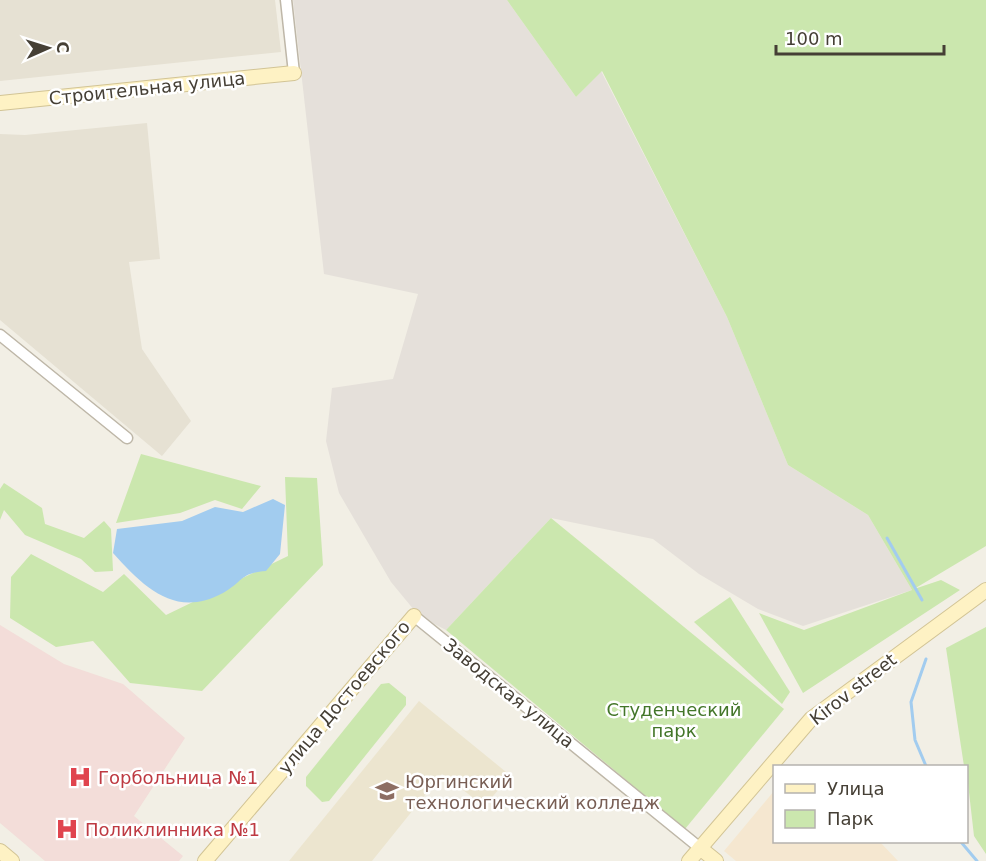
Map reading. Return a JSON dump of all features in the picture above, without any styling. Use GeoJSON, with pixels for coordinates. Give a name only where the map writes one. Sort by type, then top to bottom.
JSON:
{"type":"FeatureCollection","features":[{"type":"Feature","properties":{"kind":"street"},"geometry":{"type":"LineString","coordinates":[[286,0],[294,73]]}},
{"type":"Feature","properties":{"kind":"street","name":"Строительная улица"},"geometry":{"type":"LineString","coordinates":[[0,103],[294,73]]}},
{"type":"Feature","properties":{"kind":"street"},"geometry":{"type":"LineString","coordinates":[[0,335],[127,438]]}},
{"type":"Feature","properties":{"kind":"street","name":"Kirov street"},"geometry":{"type":"LineString","coordinates":[[689,861],[815,715],[986,590]]}},
{"type":"Feature","properties":{"kind":"street","name":"Заводская улица"},"geometry":{"type":"LineString","coordinates":[[414,616],[716,861]]}},
{"type":"Feature","properties":{"kind":"street","name":"улица Достоевского"},"geometry":{"type":"LineString","coordinates":[[205,861],[414,616]]}},
{"type":"Feature","properties":{"kind":"street"},"geometry":{"type":"LineString","coordinates":[[0,851],[12,861]]}},
{"type":"Feature","properties":{"kind":"shaded area"},"geometry":{"type":"Polygon","coordinates":[[[0,0],[275,0],[281,52],[0,81],[0,0]]]}},
{"type":"Feature","properties":{"kind":"shaded area"},"geometry":{"type":"Polygon","coordinates":[[[293,0],[507,0],[576,97],[601,71],[727,317],[788,465],[868,515],[912,590],[803,626],[758,609],[699,574],[653,539],[551,518],[446,630],[419,616],[391,582],[339,493],[326,441],[332,388],[393,379],[418,294],[324,274],[293,0]]]}},
{"type":"Feature","properties":{"kind":"shaded area"},"geometry":{"type":"Polygon","coordinates":[[[147,123],[160,259],[129,262],[142,349],[191,421],[162,456],[0,320],[0,134],[25,135],[147,123]]]}},
{"type":"Feature","properties":{"kind":"shaded area","name":"Горбольница №1"},"geometry":{"type":"Polygon","coordinates":[[[0,625],[64,664],[123,684],[185,738],[134,816],[183,856],[179,861],[45,861],[0,823],[0,625]]]}},
{"type":"Feature","properties":{"kind":"shaded area","name":"Юргинский технологический колледж"},"geometry":{"type":"Polygon","coordinates":[[[419,701],[511,776],[484,806],[442,774],[372,861],[289,861],[419,701]]]}},
{"type":"Feature","properties":{"kind":"shaded area"},"geometry":{"type":"Polygon","coordinates":[[[773,792],[773,843],[881,843],[898,861],[736,861],[724,851],[773,792]]]}},
{"type":"Feature","properties":{"kind":"green space"},"geometry":{"type":"Polygon","coordinates":[[[507,0],[986,0],[986,546],[914,589],[941,580],[960,590],[803,693],[759,613],[804,630],[912,590],[868,515],[788,465],[727,317],[602,71],[576,97],[507,0]]]}},
{"type":"Feature","properties":{"kind":"green space"},"geometry":{"type":"Polygon","coordinates":[[[141,454],[261,486],[242,509],[215,500],[180,513],[116,523],[141,454]]]}},
{"type":"Feature","properties":{"kind":"green space"},"geometry":{"type":"Polygon","coordinates":[[[285,477],[317,478],[323,565],[202,691],[130,683],[93,641],[56,647],[10,618],[11,577],[31,554],[103,592],[124,574],[166,615],[288,556],[285,477]]]}},
{"type":"Feature","properties":{"kind":"green space"},"geometry":{"type":"Polygon","coordinates":[[[4,483],[42,508],[45,524],[84,538],[104,521],[111,529],[113,571],[95,572],[81,559],[25,535],[4,510],[0,520],[0,489],[4,483]]]}},
{"type":"Feature","properties":{"kind":"green space","name":"Студенческий парк"},"geometry":{"type":"Polygon","coordinates":[[[551,518],[784,709],[685,829],[446,630],[551,518]]]}},
{"type":"Feature","properties":{"kind":"green space"},"geometry":{"type":"Polygon","coordinates":[[[730,597],[790,692],[782,704],[694,622],[730,597]]]}},
{"type":"Feature","properties":{"kind":"green space"},"geometry":{"type":"Polygon","coordinates":[[[986,627],[986,854],[974,836],[968,765],[964,765],[946,648],[986,627]]]}},
{"type":"Feature","properties":{"kind":"green space"},"geometry":{"type":"Polygon","coordinates":[[[389,683],[406,697],[406,705],[329,801],[322,802],[306,786],[306,777],[381,684],[389,683]]]}},
{"type":"Feature","properties":{"kind":"water"},"geometry":{"type":"Polygon","coordinates":[[[273,499],[285,505],[280,554],[266,571],[246,576],[230,589],[206,600],[175,601],[162,595],[137,577],[113,553],[117,529],[182,521],[215,507],[243,512],[273,499]]]}},
{"type":"Feature","properties":{"kind":"waterway"},"geometry":{"type":"LineString","coordinates":[[887,538],[922,600]]}},
{"type":"Feature","properties":{"kind":"waterway"},"geometry":{"type":"LineString","coordinates":[[926,659],[911,702],[915,740],[926,765]]}},
{"type":"Feature","properties":{"kind":"waterway"},"geometry":{"type":"LineString","coordinates":[[962,843],[977,861]]}},
{"type":"Feature","properties":{"kind":"place","name":"Горбольница №1"},"geometry":{"type":"Point","coordinates":[80,777]}},
{"type":"Feature","properties":{"kind":"place","name":"Юргинский технологический колледж"},"geometry":{"type":"Point","coordinates":[387,791]}},
{"type":"Feature","properties":{"kind":"place","name":"Поликлинника №1"},"geometry":{"type":"Point","coordinates":[67,829]}}]}
